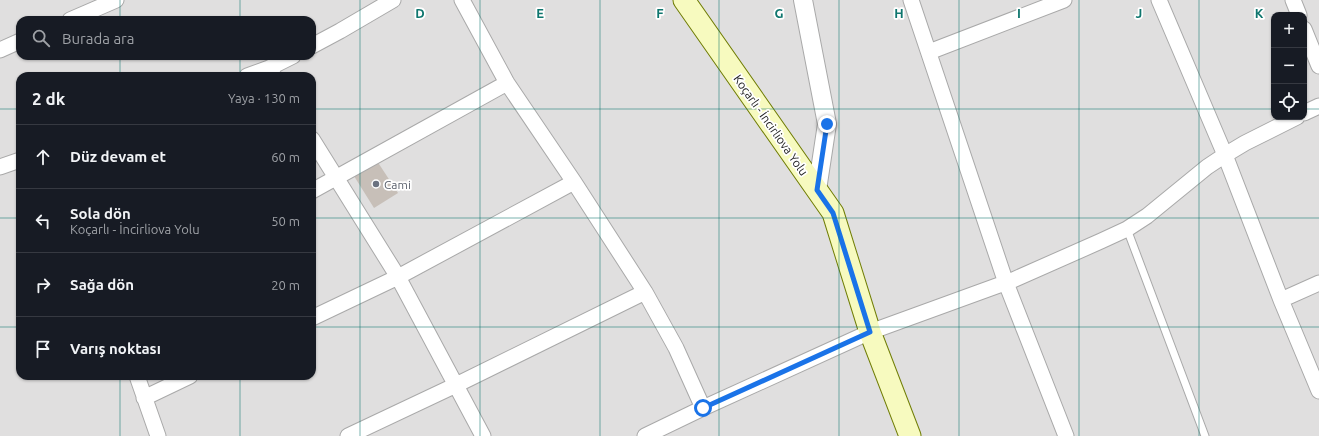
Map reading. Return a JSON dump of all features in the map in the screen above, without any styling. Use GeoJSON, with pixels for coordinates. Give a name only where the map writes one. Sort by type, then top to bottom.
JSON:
{"type":"FeatureCollection","features":[{"type":"Feature","properties":{"kind":"main road","name":"Koçarlı - İncirliova Yolu"},"geometry":{"type":"LineString","coordinates":[[684,0],[833,213],[870,332],[910,436]]}},
{"type":"Feature","properties":{"kind":"street"},"geometry":{"type":"LineString","coordinates":[[79,16],[116,0]]}},
{"type":"Feature","properties":{"kind":"street"},"geometry":{"type":"LineString","coordinates":[[316,44],[393,0]]}},
{"type":"Feature","properties":{"kind":"street"},"geometry":{"type":"LineString","coordinates":[[462,0],[507,83],[574,182],[645,292],[676,348],[703,408]]}},
{"type":"Feature","properties":{"kind":"street"},"geometry":{"type":"LineString","coordinates":[[803,0],[827,124],[817,190]]}},
{"type":"Feature","properties":{"kind":"street"},"geometry":{"type":"LineString","coordinates":[[911,0],[1006,283],[1066,436]]}},
{"type":"Feature","properties":{"kind":"street"},"geometry":{"type":"LineString","coordinates":[[928,52],[1064,0]]}},
{"type":"Feature","properties":{"kind":"street"},"geometry":{"type":"LineString","coordinates":[[1159,0],[1225,155],[1281,300],[1315,369],[1319,391]]}},
{"type":"Feature","properties":{"kind":"street"},"geometry":{"type":"LineString","coordinates":[[1293,0],[1298,12]]}},
{"type":"Feature","properties":{"kind":"street"},"geometry":{"type":"LineString","coordinates":[[1307,36],[1319,66]]}},
{"type":"Feature","properties":{"kind":"street"},"geometry":{"type":"LineString","coordinates":[[0,50],[16,43]]}},
{"type":"Feature","properties":{"kind":"street"},"geometry":{"type":"LineString","coordinates":[[271,72],[288,60]]}},
{"type":"Feature","properties":{"kind":"street"},"geometry":{"type":"LineString","coordinates":[[316,189],[507,83]]}},
{"type":"Feature","properties":{"kind":"street"},"geometry":{"type":"LineString","coordinates":[[1307,112],[1319,106]]}},
{"type":"Feature","properties":{"kind":"street"},"geometry":{"type":"LineString","coordinates":[[645,436],[870,332],[1006,283],[1127,229],[1147,216],[1225,155],[1245,143],[1291,120]]}},
{"type":"Feature","properties":{"kind":"street"},"geometry":{"type":"LineString","coordinates":[[316,146],[398,276],[483,436]]}},
{"type":"Feature","properties":{"kind":"street"},"geometry":{"type":"LineString","coordinates":[[0,167],[16,161]]}},
{"type":"Feature","properties":{"kind":"street"},"geometry":{"type":"LineString","coordinates":[[316,316],[398,276],[574,182]]}},
{"type":"Feature","properties":{"kind":"street"},"geometry":{"type":"LineString","coordinates":[[1281,300],[1319,283]]}},
{"type":"Feature","properties":{"kind":"street"},"geometry":{"type":"LineString","coordinates":[[348,436],[456,385],[645,292]]}},
{"type":"Feature","properties":{"kind":"street"},"geometry":{"type":"LineString","coordinates":[[138,380],[158,436]]}},
{"type":"Feature","properties":{"kind":"street"},"geometry":{"type":"LineString","coordinates":[[144,398],[182,380]]}},
{"type":"Feature","properties":{"kind":"lane"},"geometry":{"type":"LineString","coordinates":[[1127,229],[1205,436]]}},
{"type":"Feature","properties":{"kind":"shaded area"},"geometry":{"type":"Polygon","coordinates":[[[0,0],[1319,0],[1319,436],[0,436],[0,0]]]}},
{"type":"Feature","properties":{"kind":"building","name":"Cami"},"geometry":{"type":"Polygon","coordinates":[[[377,161],[398,193],[374,208],[354,176],[377,161]]]}},
{"type":"Feature","properties":{"kind":"place","name":"Cami"},"geometry":{"type":"Point","coordinates":[376,184]}},
{"type":"Feature","properties":{"kind":"route"},"geometry":{"type":"LineString","coordinates":[[703,408],[870,332],[833,213],[817,190],[827,124]]}}]}
